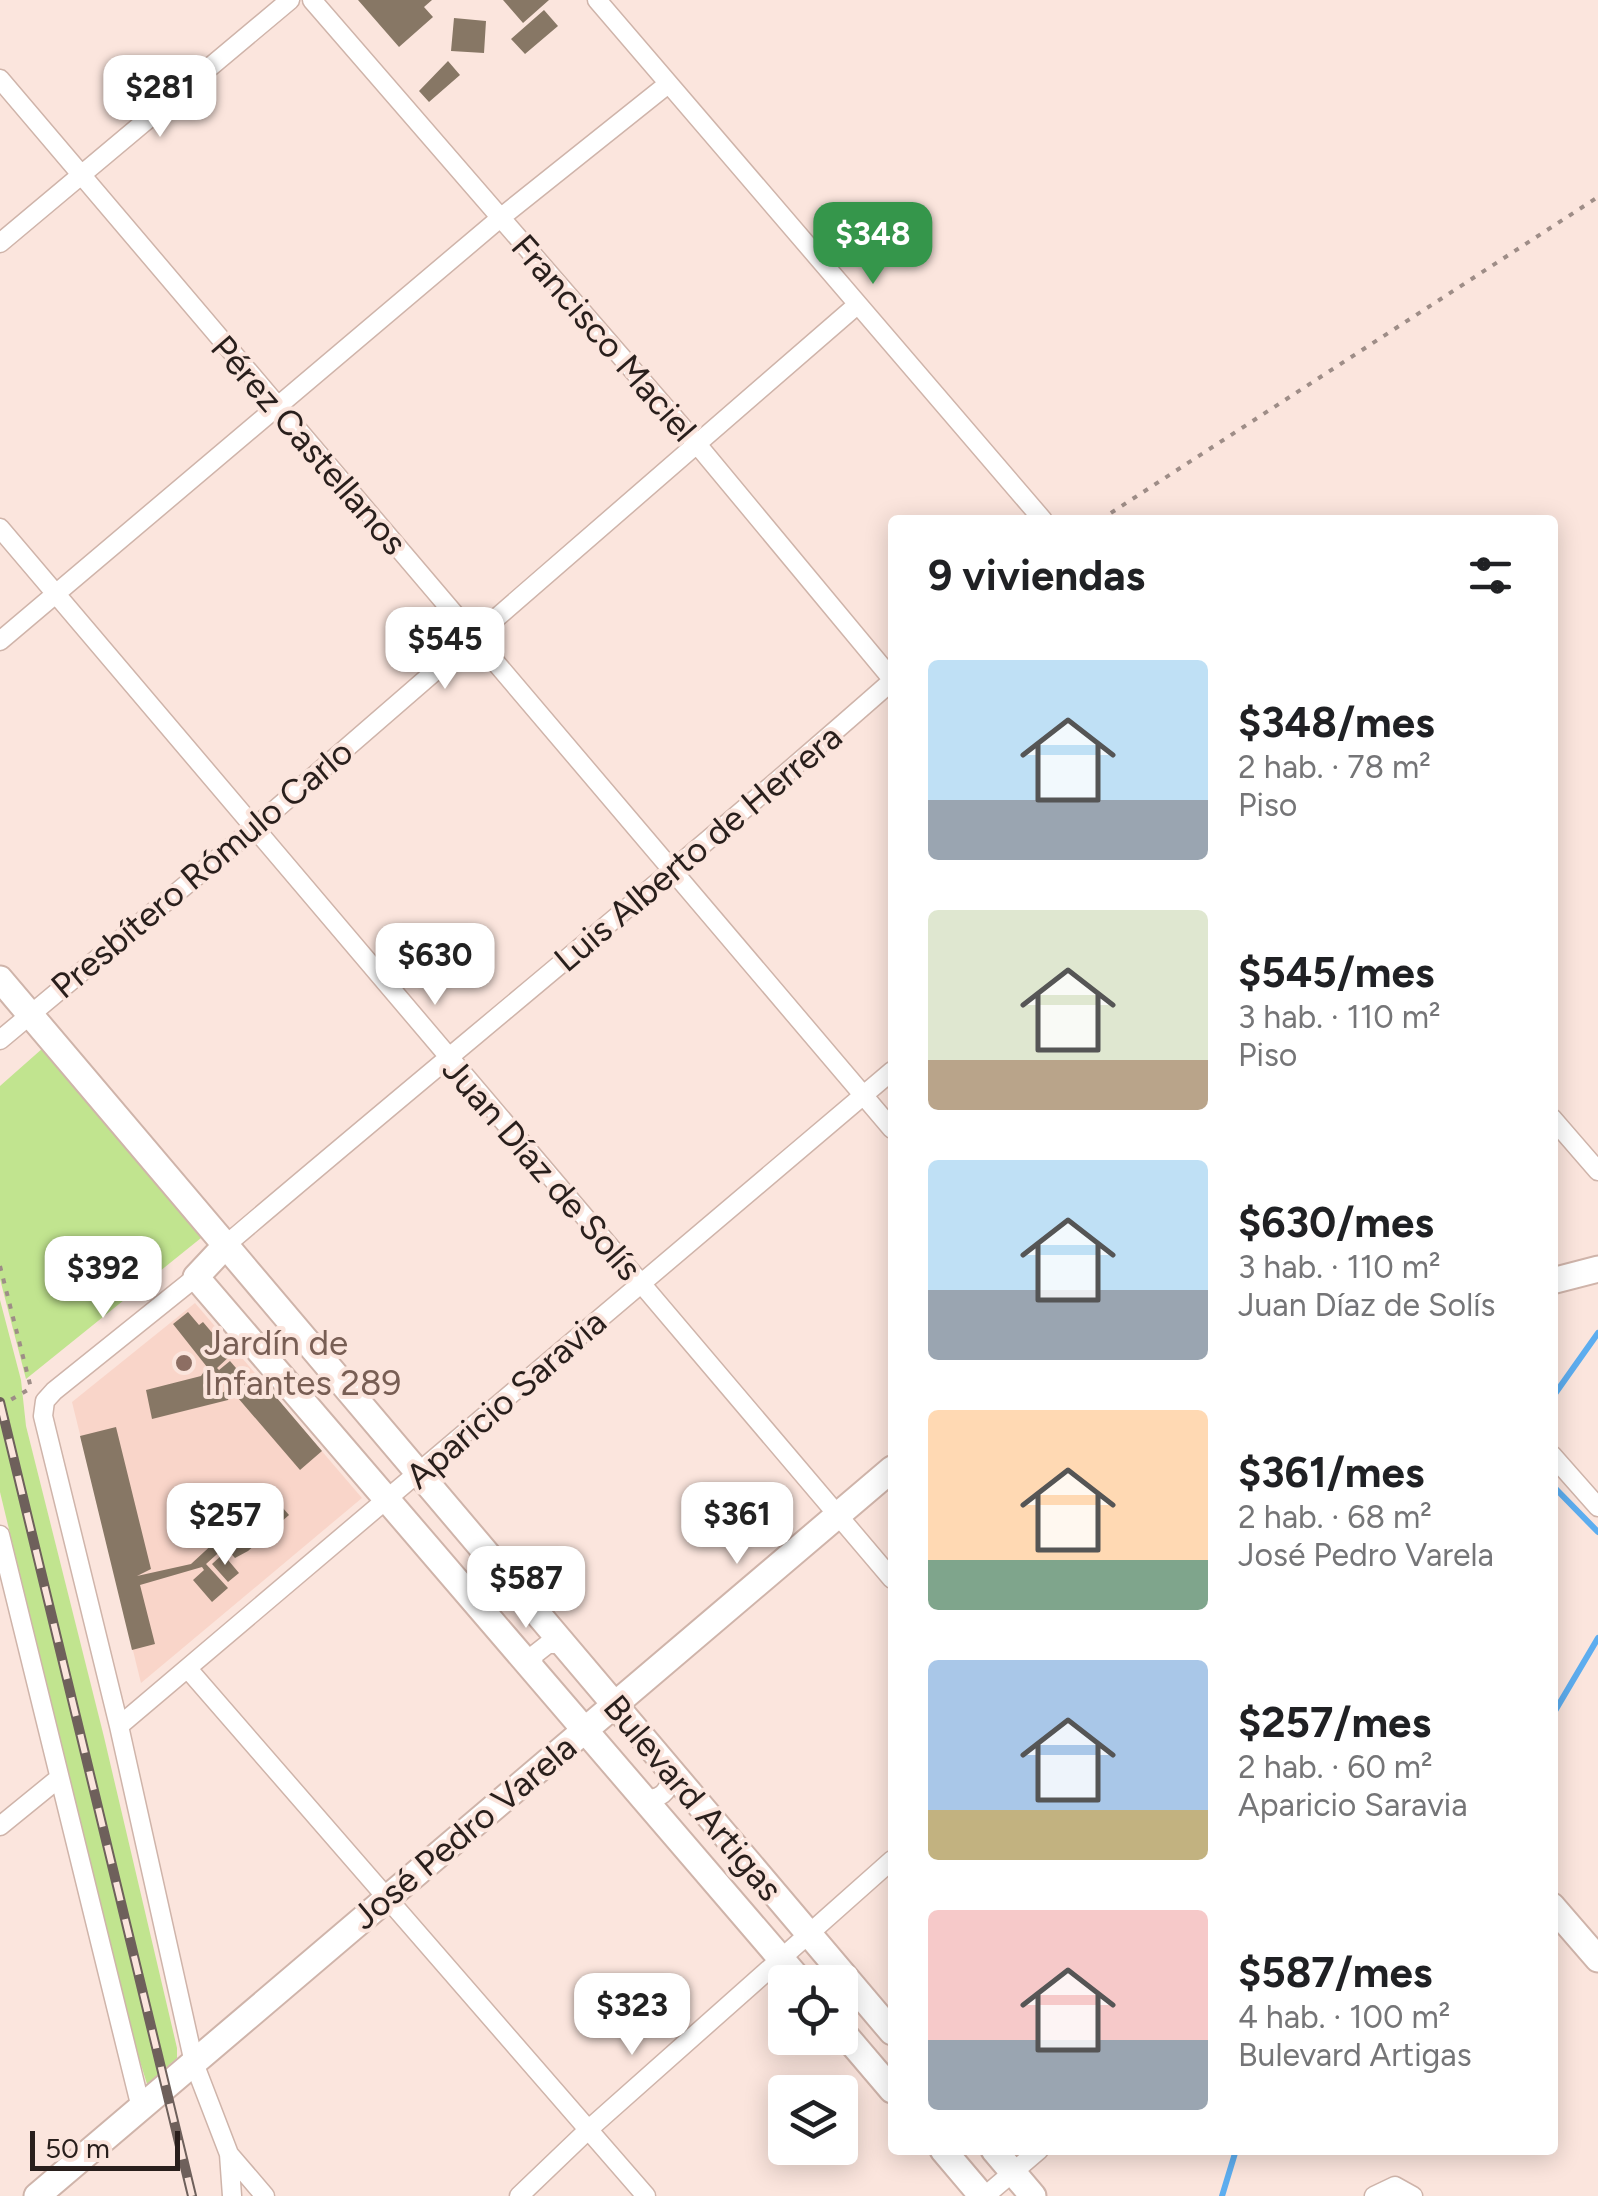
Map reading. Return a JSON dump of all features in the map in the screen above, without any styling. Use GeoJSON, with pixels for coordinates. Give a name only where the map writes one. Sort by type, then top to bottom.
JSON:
{"type":"FeatureCollection","features":[{"type":"Feature","properties":{"kind":"street"},"geometry":{"type":"LineString","coordinates":[[0,243],[290,0]]}},
{"type":"Feature","properties":{"kind":"street","name":"Francisco Maciel"},"geometry":{"type":"LineString","coordinates":[[312,0],[696,443],[888,675]]}},
{"type":"Feature","properties":{"kind":"street"},"geometry":{"type":"LineString","coordinates":[[597,0],[1038,515]]}},
{"type":"Feature","properties":{"kind":"street","name":"Pérez Castellanos"},"geometry":{"type":"LineString","coordinates":[[0,79],[888,1124]]}},
{"type":"Feature","properties":{"kind":"street"},"geometry":{"type":"LineString","coordinates":[[0,641],[499,219],[668,84]]}},
{"type":"Feature","properties":{"kind":"street","name":"Presbítero Rómulo Carlo"},"geometry":{"type":"LineString","coordinates":[[0,1040],[253,829],[857,305]]}},
{"type":"Feature","properties":{"kind":"street","name":"Juan Díaz de Solís"},"geometry":{"type":"LineString","coordinates":[[0,528],[888,1574]]}},
{"type":"Feature","properties":{"kind":"street","name":"Luis Alberto de Herrera"},"geometry":{"type":"LineString","coordinates":[[119,1726],[43,1416],[45,1402],[196,1277],[226,1244],[446,1058],[673,874],[888,684]]}},
{"type":"Feature","properties":{"kind":"street","name":"Bulevard Artigas"},"geometry":{"type":"LineString","coordinates":[[0,979],[888,2027]]}},
{"type":"Feature","properties":{"kind":"street","name":"Aparicio Saravia"},"geometry":{"type":"LineString","coordinates":[[119,1726],[888,1074]]}},
{"type":"Feature","properties":{"kind":"street"},"geometry":{"type":"LineString","coordinates":[[1558,1125],[1598,1170]]}},
{"type":"Feature","properties":{"kind":"street"},"geometry":{"type":"LineString","coordinates":[[1558,1279],[1598,1268]]}},
{"type":"Feature","properties":{"kind":"street","name":"Bulevard Artigas"},"geometry":{"type":"LineString","coordinates":[[196,1277],[786,1965]]}},
{"type":"Feature","properties":{"kind":"street"},"geometry":{"type":"LineString","coordinates":[[1558,1462],[1598,1507]]}},
{"type":"Feature","properties":{"kind":"street","name":"José Pedro Varela"},"geometry":{"type":"LineString","coordinates":[[37,2196],[888,1473]]}},
{"type":"Feature","properties":{"kind":"street"},"geometry":{"type":"LineString","coordinates":[[0,1535],[141,2108]]}},
{"type":"Feature","properties":{"kind":"street"},"geometry":{"type":"LineString","coordinates":[[532,1669],[534,1654],[548,1644],[564,1644]]}},
{"type":"Feature","properties":{"kind":"street"},"geometry":{"type":"LineString","coordinates":[[188,1669],[646,2196]]}},
{"type":"Feature","properties":{"kind":"street"},"geometry":{"type":"LineString","coordinates":[[119,1726],[194,2063],[229,2154],[232,2196]]}},
{"type":"Feature","properties":{"kind":"street"},"geometry":{"type":"LineString","coordinates":[[641,1800],[656,1800],[669,1790],[672,1774]]}},
{"type":"Feature","properties":{"kind":"street"},"geometry":{"type":"LineString","coordinates":[[0,1826],[59,1778]]}},
{"type":"Feature","properties":{"kind":"street"},"geometry":{"type":"LineString","coordinates":[[519,2196],[589,2128],[888,1863]]}},
{"type":"Feature","properties":{"kind":"street"},"geometry":{"type":"LineString","coordinates":[[1558,1913],[1598,1959]]}},
{"type":"Feature","properties":{"kind":"street"},"geometry":{"type":"LineString","coordinates":[[858,2049],[888,2085]]}},
{"type":"Feature","properties":{"kind":"street"},"geometry":{"type":"LineString","coordinates":[[229,2154],[265,2196]]}},
{"type":"Feature","properties":{"kind":"street"},"geometry":{"type":"LineString","coordinates":[[947,2155],[984,2196],[1033,2155]]}},
{"type":"Feature","properties":{"kind":"street"},"geometry":{"type":"LineString","coordinates":[[998,2155],[1034,2196]]}},
{"type":"Feature","properties":{"kind":"street"},"geometry":{"type":"LineString","coordinates":[[1374,2196],[1395,2186],[1413,2196]]}},
{"type":"Feature","properties":{"kind":"path"},"geometry":{"type":"LineString","coordinates":[[1108,515],[1598,197]]}},
{"type":"Feature","properties":{"kind":"path"},"geometry":{"type":"LineString","coordinates":[[0,1266],[31,1388],[0,1406]]}},
{"type":"Feature","properties":{"kind":"shaded area"},"geometry":{"type":"Polygon","coordinates":[[[195,1303],[362,1498],[141,1683],[72,1402],[195,1303]]]}},
{"type":"Feature","properties":{"kind":"green space"},"geometry":{"type":"Polygon","coordinates":[[[43,1048],[201,1238],[26,1379],[0,1279],[0,1086],[43,1048]]]}},
{"type":"Feature","properties":{"kind":"green space"},"geometry":{"type":"Polygon","coordinates":[[[0,1300],[21,1380],[26,1426],[177,2048],[177,2058],[147,2084],[129,2026],[0,1492],[0,1300]]]}},
{"type":"Feature","properties":{"kind":"building"},"geometry":{"type":"Polygon","coordinates":[[[358,0],[432,0],[424,7],[433,17],[399,47],[358,0]]]}},
{"type":"Feature","properties":{"kind":"building"},"geometry":{"type":"Polygon","coordinates":[[[503,0],[549,0],[523,23],[503,0]]]}},
{"type":"Feature","properties":{"kind":"building"},"geometry":{"type":"Polygon","coordinates":[[[544,10],[558,26],[525,54],[511,39],[544,10]]]}},
{"type":"Feature","properties":{"kind":"building"},"geometry":{"type":"Polygon","coordinates":[[[454,18],[486,21],[484,53],[451,51],[454,18]]]}},
{"type":"Feature","properties":{"kind":"building"},"geometry":{"type":"Polygon","coordinates":[[[448,61],[460,75],[429,102],[419,91],[448,61]]]}},
{"type":"Feature","properties":{"kind":"building"},"geometry":{"type":"Polygon","coordinates":[[[188,1312],[199,1325],[203,1322],[231,1355],[217,1368],[230,1361],[242,1375],[231,1384],[235,1388],[250,1376],[260,1388],[265,1384],[322,1451],[300,1470],[232,1391],[228,1400],[152,1419],[146,1390],[201,1376],[207,1367],[173,1324],[188,1312]],[[213,1370],[203,1385],[206,1397],[224,1392],[227,1386],[213,1370]]]}},
{"type":"Feature","properties":{"kind":"building"},"geometry":{"type":"Polygon","coordinates":[[[116,1427],[151,1569],[137,1576],[191,1564],[269,1492],[289,1515],[248,1551],[235,1558],[225,1547],[206,1564],[228,1588],[212,1602],[193,1580],[204,1570],[202,1567],[140,1585],[155,1644],[132,1650],[80,1436],[116,1427]]]}},
{"type":"Feature","properties":{"kind":"building"},"geometry":{"type":"Polygon","coordinates":[[[223,1554],[239,1573],[228,1582],[212,1564],[223,1554]]]}},
{"type":"Feature","properties":{"kind":"waterway"},"geometry":{"type":"LineString","coordinates":[[1558,1390],[1598,1333]]}},
{"type":"Feature","properties":{"kind":"waterway"},"geometry":{"type":"LineString","coordinates":[[1558,1491],[1598,1532]]}},
{"type":"Feature","properties":{"kind":"waterway"},"geometry":{"type":"LineString","coordinates":[[1558,1706],[1598,1638]]}},
{"type":"Feature","properties":{"kind":"waterway"},"geometry":{"type":"LineString","coordinates":[[1222,2196],[1234,2155]]}},
{"type":"Feature","properties":{"kind":"railway"},"geometry":{"type":"LineString","coordinates":[[0,1402],[192,2196]]}},
{"type":"Feature","properties":{"kind":"place","name":"Jardín de Infantes 289"},"geometry":{"type":"Point","coordinates":[184,1363]}}]}
